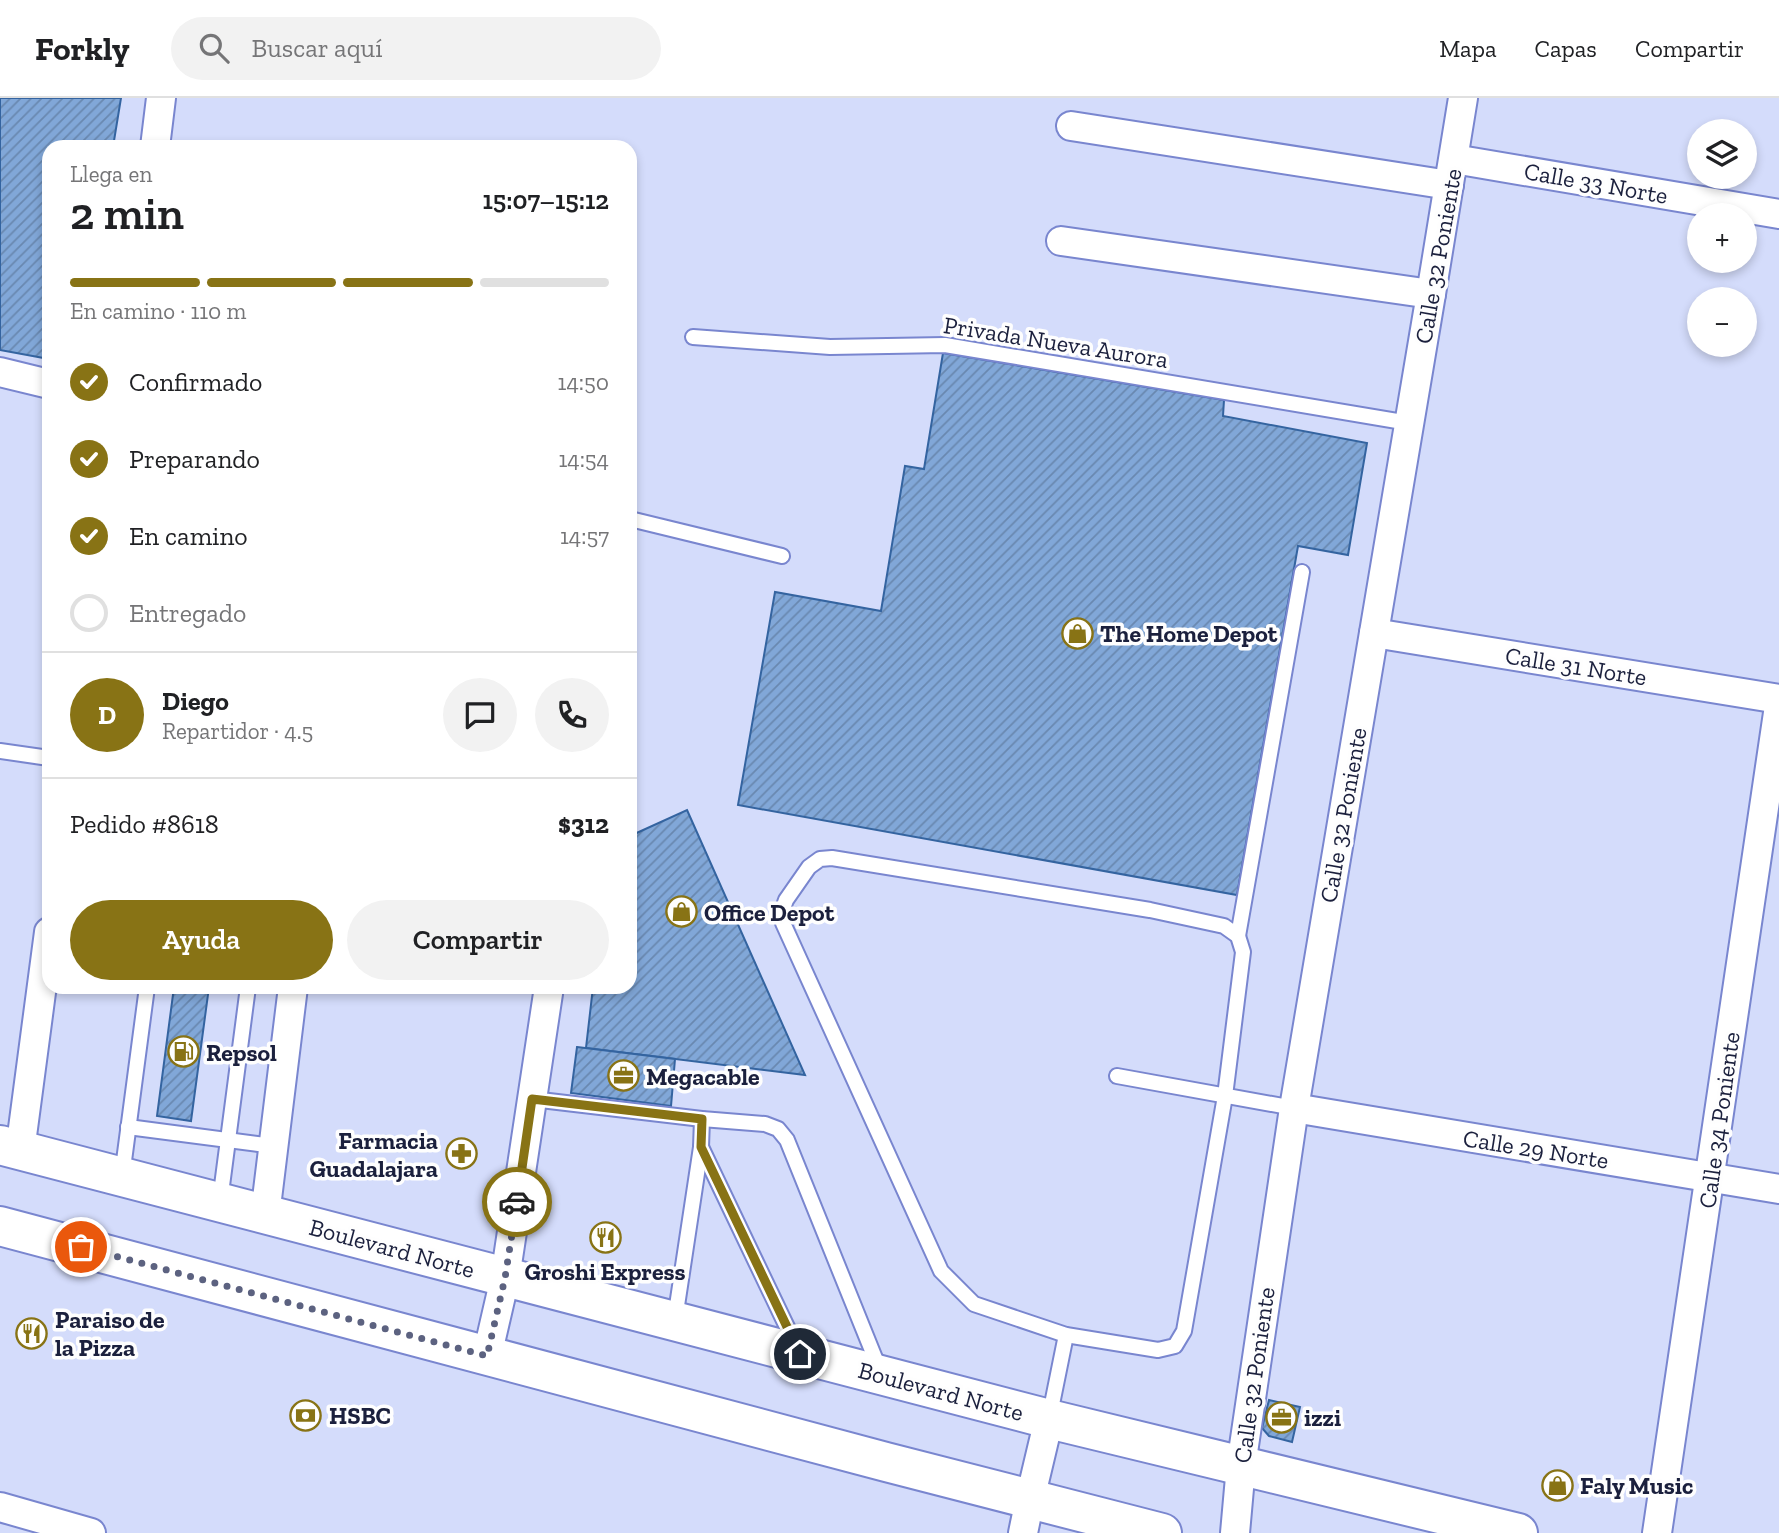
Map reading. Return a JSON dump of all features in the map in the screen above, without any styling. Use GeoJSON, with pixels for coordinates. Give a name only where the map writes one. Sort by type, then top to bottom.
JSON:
{"type":"FeatureCollection","features":[{"type":"Feature","properties":{"kind":"main road","name":"Boulevard Norte"},"geometry":{"type":"LineString","coordinates":[[10,1148],[1049,1419],[1518,1533]]}},
{"type":"Feature","properties":{"kind":"main road"},"geometry":{"type":"LineString","coordinates":[[0,1226],[886,1462],[1026,1516],[1162,1533]]}},
{"type":"Feature","properties":{"kind":"street"},"geometry":{"type":"LineString","coordinates":[[156,140],[161,98]]}},
{"type":"Feature","properties":{"kind":"street","name":"Calle 32 Poniente"},"geometry":{"type":"LineString","coordinates":[[1235,1533],[1241,1466],[1294,1108],[1462,98]]}},
{"type":"Feature","properties":{"kind":"street","name":"Calle 33 Norte"},"geometry":{"type":"LineString","coordinates":[[1071,126],[1779,214]]}},
{"type":"Feature","properties":{"kind":"street"},"geometry":{"type":"LineString","coordinates":[[1061,241],[1431,294]]}},
{"type":"Feature","properties":{"kind":"street"},"geometry":{"type":"LineString","coordinates":[[0,372],[42,382]]}},
{"type":"Feature","properties":{"kind":"street","name":"Calle 31 Norte"},"geometry":{"type":"LineString","coordinates":[[1374,634],[1779,699]]}},
{"type":"Feature","properties":{"kind":"street","name":"Calle 34 Poniente"},"geometry":{"type":"LineString","coordinates":[[1657,1533],[1779,706]]}},
{"type":"Feature","properties":{"kind":"street"},"geometry":{"type":"LineString","coordinates":[[10,1148],[42,971]]}},
{"type":"Feature","properties":{"kind":"street"},"geometry":{"type":"LineString","coordinates":[[265,1215],[292,994]]}},
{"type":"Feature","properties":{"kind":"street"},"geometry":{"type":"LineString","coordinates":[[487,1356],[505,1278],[548,994]]}},
{"type":"Feature","properties":{"kind":"street","name":"Calle 29 Norte"},"geometry":{"type":"LineString","coordinates":[[1294,1108],[1779,1189]]}},
{"type":"Feature","properties":{"kind":"street"},"geometry":{"type":"LineString","coordinates":[[1026,1516],[1049,1419]]}},
{"type":"Feature","properties":{"kind":"street"},"geometry":{"type":"LineString","coordinates":[[0,1507],[91,1533]]}},
{"type":"Feature","properties":{"kind":"lane","name":"Privada Nueva Aurora"},"geometry":{"type":"LineString","coordinates":[[693,337],[830,347],[945,345],[1409,423]]}},
{"type":"Feature","properties":{"kind":"lane"},"geometry":{"type":"LineString","coordinates":[[637,521],[782,556]]}},
{"type":"Feature","properties":{"kind":"lane"},"geometry":{"type":"LineString","coordinates":[[1238,936],[1224,926],[1150,910],[832,858],[820,859],[809,867],[786,900],[782,911],[783,923],[941,1272],[974,1304],[1066,1335],[1158,1350],[1175,1346],[1184,1331],[1225,1096],[1243,952],[1238,936],[1302,572]]}},
{"type":"Feature","properties":{"kind":"lane"},"geometry":{"type":"LineString","coordinates":[[0,751],[42,757]]}},
{"type":"Feature","properties":{"kind":"lane"},"geometry":{"type":"LineString","coordinates":[[121,1177],[146,994]]}},
{"type":"Feature","properties":{"kind":"lane"},"geometry":{"type":"LineString","coordinates":[[219,1204],[247,994]]}},
{"type":"Feature","properties":{"kind":"lane"},"geometry":{"type":"LineString","coordinates":[[1117,1076],[1294,1108]]}},
{"type":"Feature","properties":{"kind":"lane"},"geometry":{"type":"LineString","coordinates":[[532,1099],[765,1124],[778,1129],[787,1140],[883,1376]]}},
{"type":"Feature","properties":{"kind":"lane"},"geometry":{"type":"LineString","coordinates":[[674,1322],[701,1147],[702,1119]]}},
{"type":"Feature","properties":{"kind":"lane"},"geometry":{"type":"LineString","coordinates":[[128,1127],[274,1146]]}},
{"type":"Feature","properties":{"kind":"lane"},"geometry":{"type":"LineString","coordinates":[[701,1147],[800,1354]]}},
{"type":"Feature","properties":{"kind":"lane"},"geometry":{"type":"LineString","coordinates":[[1049,1419],[1066,1335]]}},
{"type":"Feature","properties":{"kind":"building"},"geometry":{"type":"Polygon","coordinates":[[[0,98],[121,98],[114,140],[42,140],[42,358],[0,350],[0,98]]]}},
{"type":"Feature","properties":{"kind":"building"},"geometry":{"type":"Polygon","coordinates":[[[943,353],[1224,400],[1223,416],[1367,443],[1348,555],[1298,546],[1237,895],[738,805],[775,592],[881,611],[905,466],[924,469],[943,353]]]}},
{"type":"Feature","properties":{"kind":"building","name":"Office Depot"},"geometry":{"type":"Polygon","coordinates":[[[687,810],[805,1075],[586,1048],[592,994],[637,994],[637,833],[687,810]]]}},
{"type":"Feature","properties":{"kind":"building","name":"Repsol"},"geometry":{"type":"Polygon","coordinates":[[[173,994],[208,994],[191,1121],[157,1116],[173,994]]]}},
{"type":"Feature","properties":{"kind":"building","name":"Megacable"},"geometry":{"type":"Polygon","coordinates":[[[577,1047],[675,1059],[671,1106],[571,1093],[577,1047]]]}},
{"type":"Feature","properties":{"kind":"building","name":"izzi"},"geometry":{"type":"Polygon","coordinates":[[[1269,1400],[1300,1407],[1292,1442],[1269,1436],[1262,1428],[1269,1400]]]}},
{"type":"Feature","properties":{"kind":"way so far"},"geometry":{"type":"LineString","coordinates":[[81,1247],[487,1356],[505,1278],[517,1202]]}},
{"type":"Feature","properties":{"kind":"place","name":"The Home Depot"},"geometry":{"type":"Point","coordinates":[1077,633]}},
{"type":"Feature","properties":{"kind":"place","name":"Office Depot"},"geometry":{"type":"Point","coordinates":[681,912]}},
{"type":"Feature","properties":{"kind":"place","name":"Repsol"},"geometry":{"type":"Point","coordinates":[183,1052]}},
{"type":"Feature","properties":{"kind":"place","name":"Megacable"},"geometry":{"type":"Point","coordinates":[623,1076]}},
{"type":"Feature","properties":{"kind":"place","name":"Farmacia Guadalajara"},"geometry":{"type":"Point","coordinates":[461,1154]}},
{"type":"Feature","properties":{"kind":"place","name":"Groshi Express"},"geometry":{"type":"Point","coordinates":[605,1237]}},
{"type":"Feature","properties":{"kind":"place","name":"Paraiso de la Pizza"},"geometry":{"type":"Point","coordinates":[32,1333]}},
{"type":"Feature","properties":{"kind":"place","name":"HSBC"},"geometry":{"type":"Point","coordinates":[306,1415]}},
{"type":"Feature","properties":{"kind":"place","name":"izzi"},"geometry":{"type":"Point","coordinates":[1281,1417]}},
{"type":"Feature","properties":{"kind":"place","name":"Faly Music"},"geometry":{"type":"Point","coordinates":[1557,1485]}},
{"type":"Feature","properties":{"kind":"route"},"geometry":{"type":"LineString","coordinates":[[517,1202],[532,1099],[702,1119],[701,1147],[800,1354]]}}]}
